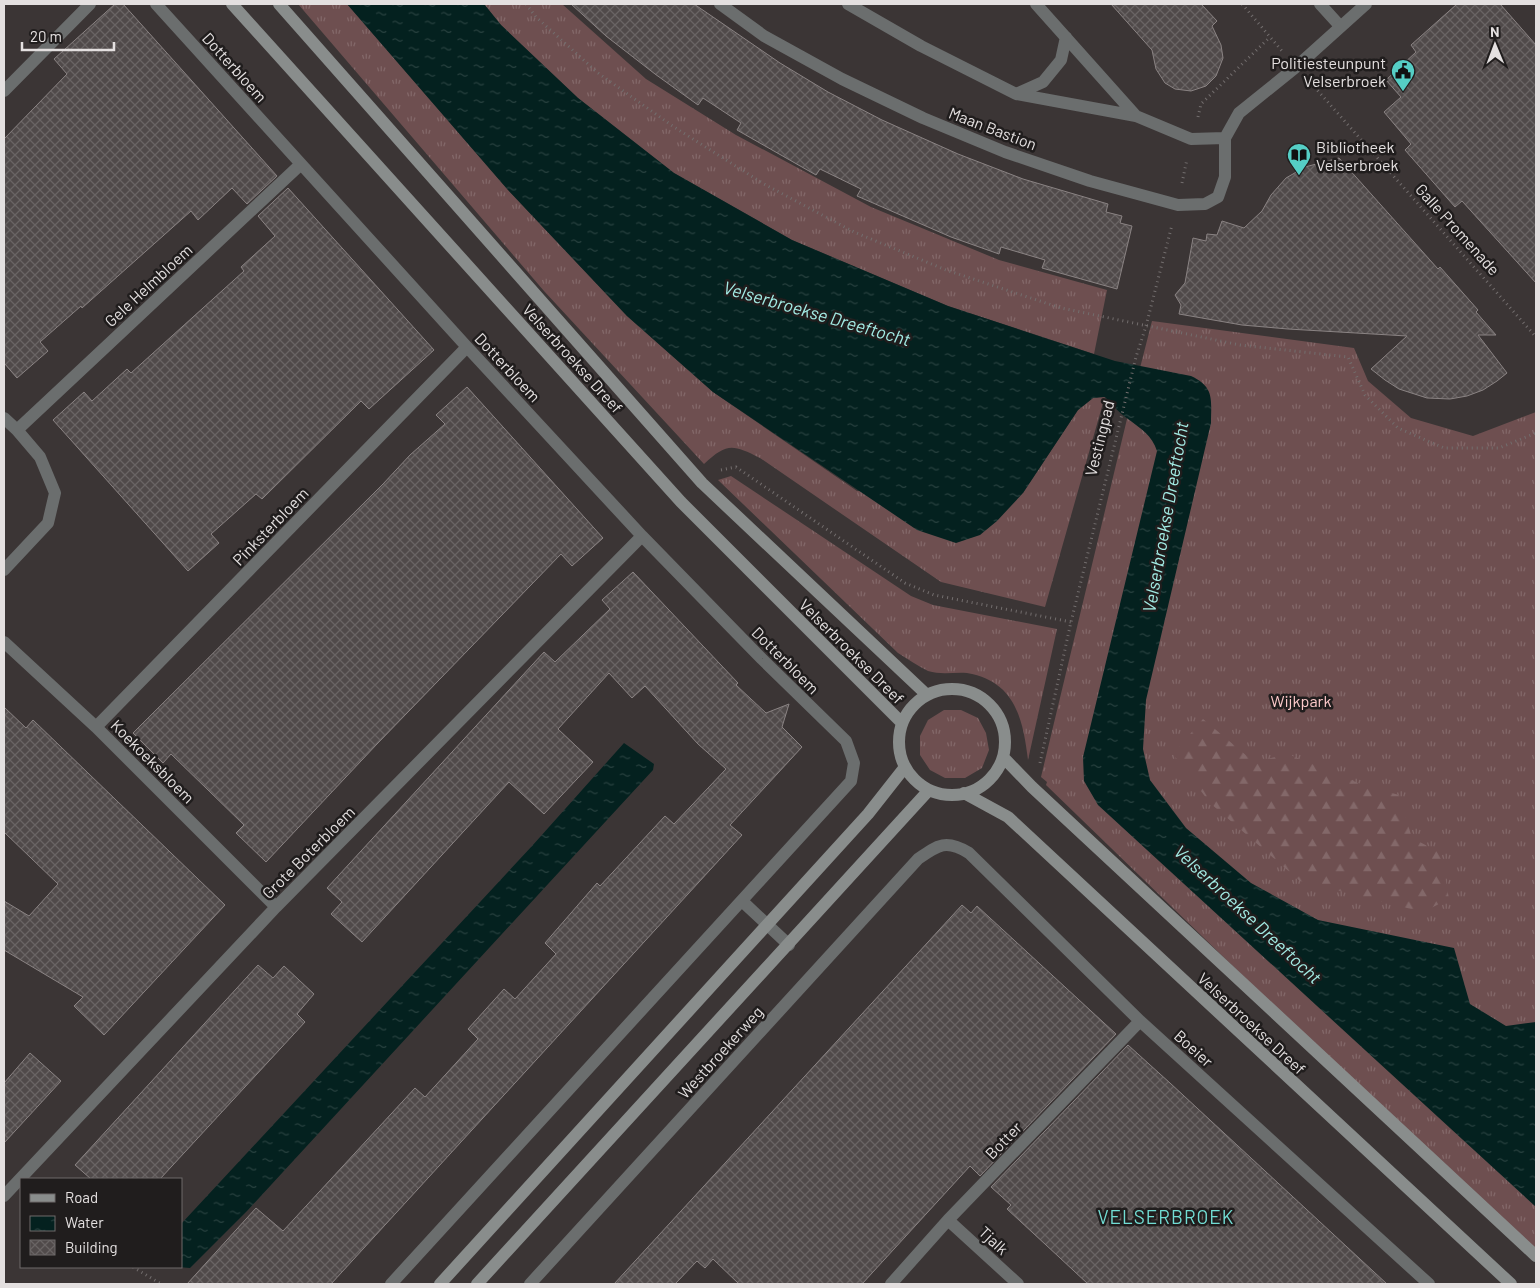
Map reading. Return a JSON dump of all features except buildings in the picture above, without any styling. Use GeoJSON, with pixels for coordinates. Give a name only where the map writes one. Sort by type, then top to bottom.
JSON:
{"type":"FeatureCollection","features":[{"type":"Feature","properties":{"kind":"main road","name":"Velserbroekse Dreef"},"geometry":{"type":"LineString","coordinates":[[232,4],[681,502],[902,724]]}},
{"type":"Feature","properties":{"kind":"main road","name":"Velserbroekse Dreef"},"geometry":{"type":"LineString","coordinates":[[279,4],[702,483],[927,695]]}},
{"type":"Feature","properties":{"kind":"main road"},"geometry":{"type":"LineString","coordinates":[[942,690],[972,693],[985,701],[996,712],[1002,726],[1005,741],[1003,757],[995,773],[981,786],[964,794],[940,794],[929,790],[915,780],[905,767],[900,753],[899,738],[902,724],[912,707],[927,695],[942,690]]}},
{"type":"Feature","properties":{"kind":"main road","name":"Velserbroekse Dreef"},"geometry":{"type":"LineString","coordinates":[[1003,757],[1032,787],[1536,1256]]}},
{"type":"Feature","properties":{"kind":"main road"},"geometry":{"type":"LineString","coordinates":[[440,1284],[868,814],[905,767]]}},
{"type":"Feature","properties":{"kind":"main road","name":"Westbroekerweg"},"geometry":{"type":"LineString","coordinates":[[477,1284],[929,790]]}},
{"type":"Feature","properties":{"kind":"main road","name":"Velserbroekse Dreef"},"geometry":{"type":"LineString","coordinates":[[964,794],[1008,817],[1511,1284]]}},
{"type":"Feature","properties":{"kind":"street"},"geometry":{"type":"LineString","coordinates":[[4,91],[90,4]]}},
{"type":"Feature","properties":{"kind":"street","name":"Dotterbloem"},"geometry":{"type":"LineString","coordinates":[[156,4],[467,347],[642,536],[846,742],[854,763],[851,781],[742,901]]}},
{"type":"Feature","properties":{"kind":"street","name":"Maan Bastion"},"geometry":{"type":"LineString","coordinates":[[720,4],[764,36],[842,79],[923,118],[1005,152],[1090,181],[1178,205],[1205,204],[1218,197],[1225,177],[1225,138]]}},
{"type":"Feature","properties":{"kind":"street"},"geometry":{"type":"LineString","coordinates":[[848,4],[922,46],[1016,94],[1136,116],[1191,140],[1225,138],[1239,113],[1366,4]]}},
{"type":"Feature","properties":{"kind":"street"},"geometry":{"type":"LineString","coordinates":[[1036,4],[1136,116]]}},
{"type":"Feature","properties":{"kind":"street"},"geometry":{"type":"LineString","coordinates":[[1320,4],[1340,26]]}},
{"type":"Feature","properties":{"kind":"street"},"geometry":{"type":"LineString","coordinates":[[1016,94],[1043,82],[1061,60],[1066,37]]}},
{"type":"Feature","properties":{"kind":"street","name":"Gele Helmbloem"},"geometry":{"type":"LineString","coordinates":[[17,430],[301,164]]}},
{"type":"Feature","properties":{"kind":"street","name":"Pinksterbloem"},"geometry":{"type":"LineString","coordinates":[[96,727],[467,347]]}},
{"type":"Feature","properties":{"kind":"street"},"geometry":{"type":"LineString","coordinates":[[4,418],[40,457],[55,493],[48,523],[4,570]]}},
{"type":"Feature","properties":{"kind":"street","name":"Grote Boterbloem"},"geometry":{"type":"LineString","coordinates":[[21,1178],[276,908],[642,536]]}},
{"type":"Feature","properties":{"kind":"street","name":"Koekoeksbloem"},"geometry":{"type":"LineString","coordinates":[[4,642],[96,727],[276,908]]}},
{"type":"Feature","properties":{"kind":"street","name":"Boeier"},"geometry":{"type":"LineString","coordinates":[[937,846],[956,845],[969,853],[1140,1021],[1429,1284]]}},
{"type":"Feature","properties":{"kind":"street","name":"Westbroekerweg"},"geometry":{"type":"LineString","coordinates":[[530,1284],[918,859],[937,846]]}},
{"type":"Feature","properties":{"kind":"street"},"geometry":{"type":"LineString","coordinates":[[391,1284],[742,901],[788,945]]}},
{"type":"Feature","properties":{"kind":"street","name":"Botter"},"geometry":{"type":"LineString","coordinates":[[891,1284],[948,1220],[1140,1021]]}},
{"type":"Feature","properties":{"kind":"street","name":"Grote Boterbloem"},"geometry":{"type":"LineString","coordinates":[[4,1196],[20,1179]]}},
{"type":"Feature","properties":{"kind":"street","name":"Tjalk"},"geometry":{"type":"LineString","coordinates":[[948,1220],[1018,1284]]}},
{"type":"Feature","properties":{"kind":"path"},"geometry":{"type":"LineString","coordinates":[[526,4],[536,17],[598,73],[674,127],[764,184],[854,232],[946,270],[1061,308],[1240,345],[1348,357],[1366,395],[1398,428],[1444,448],[1499,448],[1536,433]]}},
{"type":"Feature","properties":{"kind":"path","name":"Galle Promenade"},"geometry":{"type":"LineString","coordinates":[[1242,4],[1536,337]]}},
{"type":"Feature","properties":{"kind":"path","name":"Vestingpad"},"geometry":{"type":"LineString","coordinates":[[1032,787],[1041,759],[1071,622],[1119,425],[1178,205],[1191,140],[1201,104],[1270,37]]}},
{"type":"Feature","properties":{"kind":"path"},"geometry":{"type":"LineString","coordinates":[[702,483],[714,472],[736,467],[905,583],[934,595],[1071,622]]}},
{"type":"Feature","properties":{"kind":"path"},"geometry":{"type":"LineString","coordinates":[[135,1268],[161,1284]]}},
{"type":"Feature","properties":{"kind":"green space"},"geometry":{"type":"Polygon","coordinates":[[[298,4],[347,4],[508,190],[627,316],[713,392],[857,491],[1023,493],[1078,410],[1093,398],[1105,396],[1045,607],[941,582],[760,458],[743,450],[736,448],[724,449],[704,464],[544,291],[298,4]]]}},
{"type":"Feature","properties":{"kind":"green space"},"geometry":{"type":"Polygon","coordinates":[[[484,4],[562,4],[646,79],[736,135],[871,207],[999,260],[1107,290],[1094,354],[948,306],[792,240],[674,173],[578,98],[501,25],[484,4]]]}},
{"type":"Feature","properties":{"kind":"green space","name":"Wijkpark"},"geometry":{"type":"Polygon","coordinates":[[[1152,321],[1354,348],[1368,381],[1411,418],[1473,436],[1536,412],[1536,1253],[1341,1071],[1046,785],[1047,782],[1041,777],[1152,321]]]}},
{"type":"Feature","properties":{"kind":"green space"},"geometry":{"type":"Polygon","coordinates":[[[731,476],[911,596],[933,605],[1057,629],[1028,760],[1019,717],[1014,704],[1006,693],[996,684],[983,677],[967,673],[928,671],[898,653],[718,480],[731,476]]]}},
{"type":"Feature","properties":{"kind":"green space"},"geometry":{"type":"Polygon","coordinates":[[[944,710],[961,710],[978,718],[986,733],[989,750],[982,768],[965,778],[945,778],[930,770],[920,755],[920,736],[928,720],[944,710]]]}},
{"type":"Feature","properties":{"kind":"green space"},"geometry":{"type":"Polygon","coordinates":[[[1203,719],[1254,762],[1288,754],[1363,785],[1399,795],[1412,838],[1441,853],[1449,899],[1423,912],[1300,881],[1210,803],[1173,754],[1203,719]]]}},
{"type":"Feature","properties":{"kind":"water","name":"Velserbroekse Dreeftocht"},"geometry":{"type":"Polygon","coordinates":[[[347,4],[484,4],[501,25],[578,98],[674,173],[792,240],[948,306],[1115,361],[1191,376],[1204,385],[1210,395],[1211,423],[1146,700],[1143,749],[1150,780],[1186,828],[1251,883],[1318,920],[1454,948],[1470,1004],[1506,1026],[1536,1022],[1536,1207],[1098,805],[1084,781],[1083,757],[1157,451],[1155,445],[1145,433],[1105,397],[1093,398],[1078,410],[1023,493],[997,521],[980,535],[956,543],[917,530],[713,392],[627,316],[508,190],[347,4]]]}},
{"type":"Feature","properties":{"kind":"water"},"geometry":{"type":"Polygon","coordinates":[[[624,743],[654,764],[653,770],[247,1211],[190,1268],[182,1267],[182,1223],[532,846],[624,743]]]}},
{"type":"Feature","properties":{"kind":"place","name":"Politiesteunpunt Velserbroek"},"geometry":{"type":"Point","coordinates":[1403,92]}},
{"type":"Feature","properties":{"kind":"place","name":"Bibliotheek Velserbroek"},"geometry":{"type":"Point","coordinates":[1299,176]}},
{"type":"Feature","properties":{"kind":"district","name":"VELSERBROEK"},"geometry":{"type":"Point","coordinates":[1166,1216]}}]}
